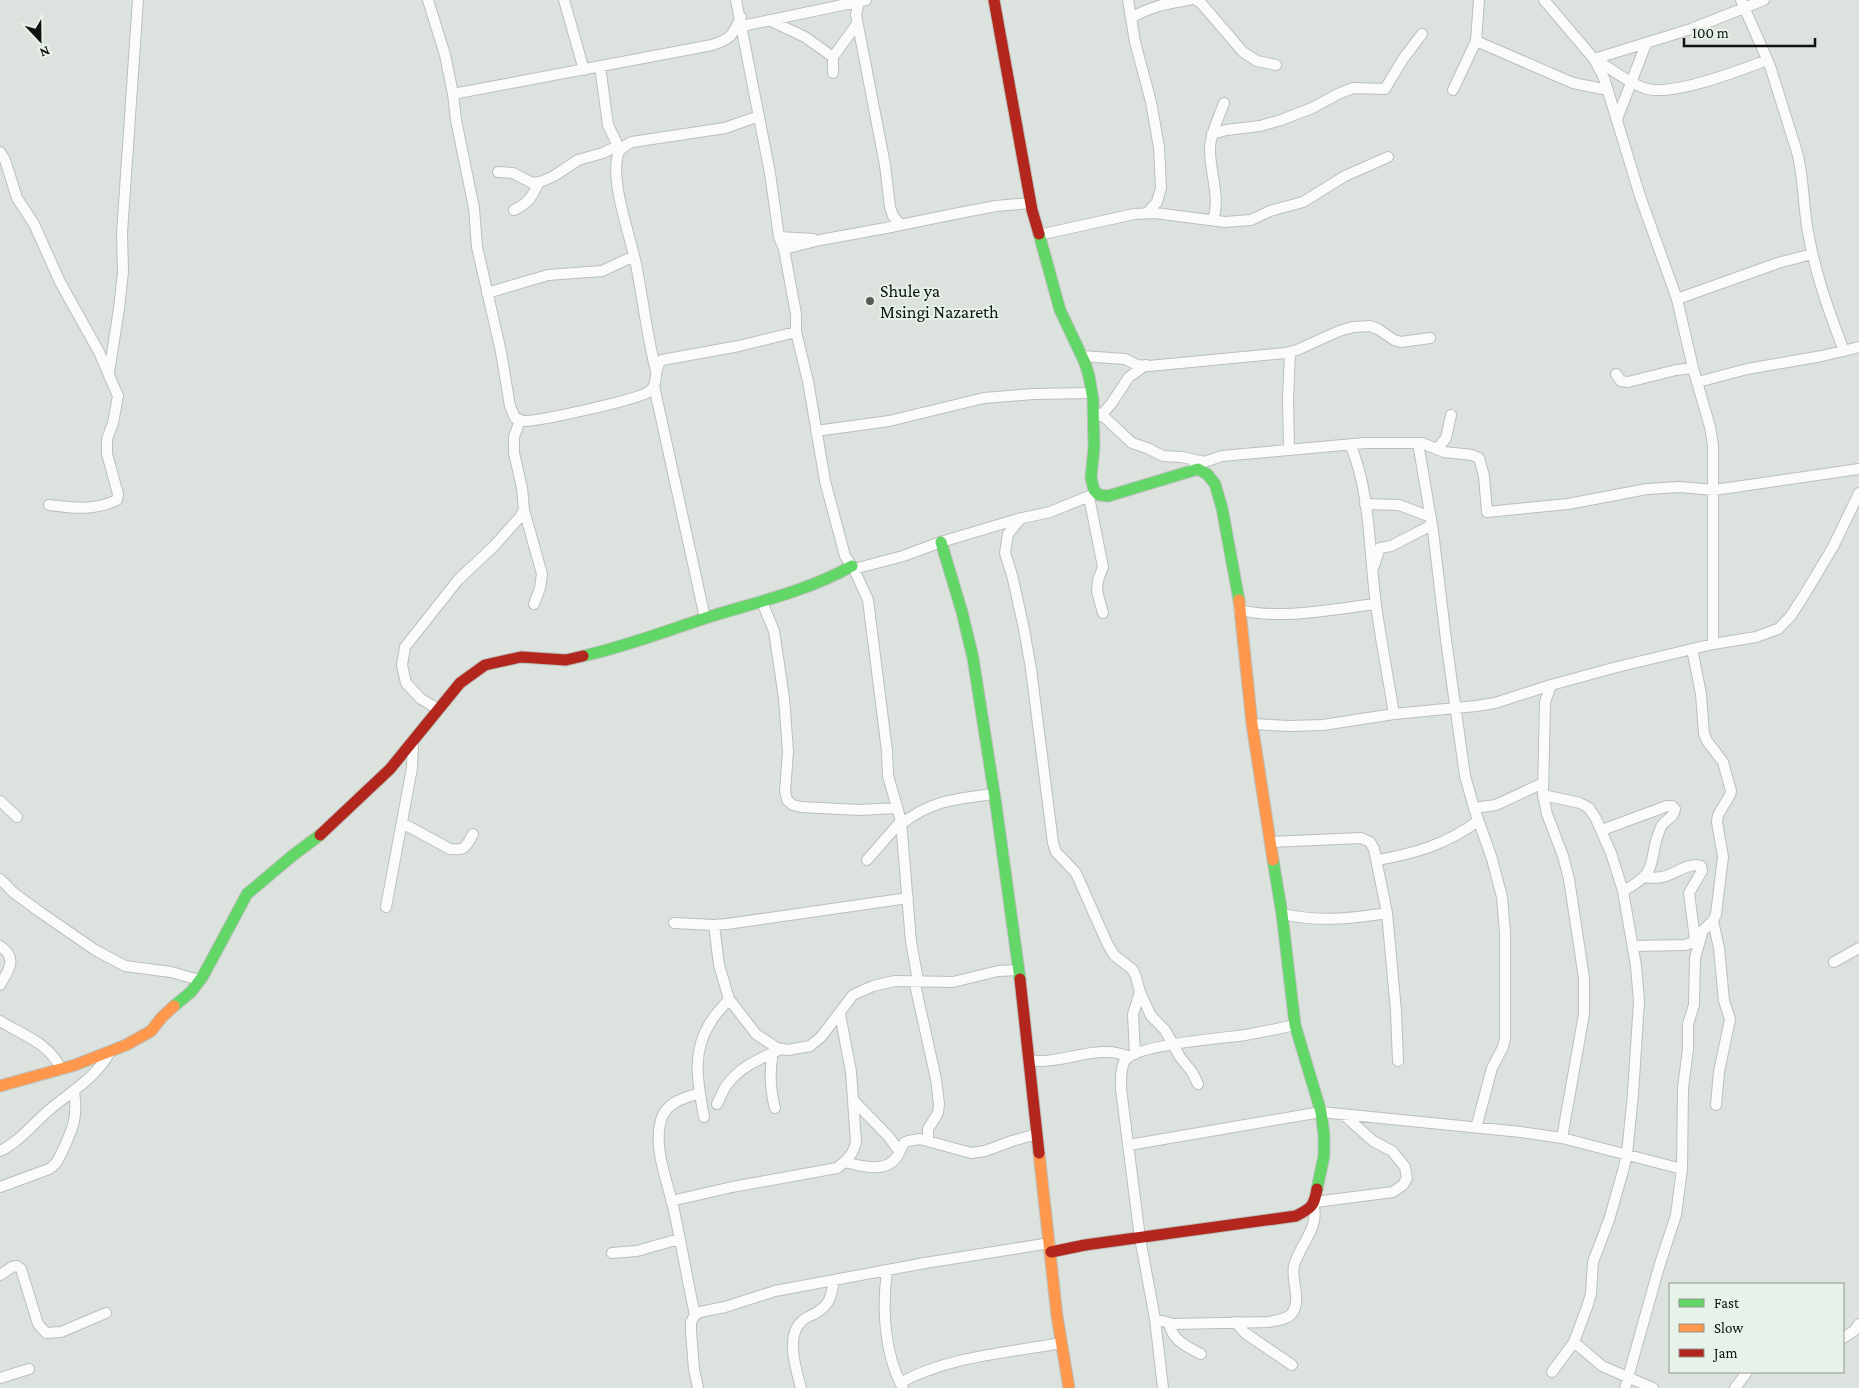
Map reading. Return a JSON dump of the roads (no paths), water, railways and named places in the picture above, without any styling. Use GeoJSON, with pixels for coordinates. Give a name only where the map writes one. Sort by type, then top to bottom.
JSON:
{"type":"FeatureCollection","features":[{"type":"Feature","properties":{"kind":"street"},"geometry":{"type":"LineString","coordinates":[[109,373],[123,272],[122,233],[138,0]]}},
{"type":"Feature","properties":{"kind":"street"},"geometry":{"type":"LineString","coordinates":[[428,0],[445,55],[474,208],[477,247],[501,352],[510,406],[515,418],[526,421],[609,404],[644,395],[651,391],[654,386]]}},
{"type":"Feature","properties":{"kind":"street"},"geometry":{"type":"LineString","coordinates":[[564,0],[584,70]]}},
{"type":"Feature","properties":{"kind":"street"},"geometry":{"type":"LineString","coordinates":[[736,0],[742,21],[780,237],[796,314],[796,332],[808,381],[825,480],[845,556],[853,568],[868,600],[887,751],[888,776],[901,823],[916,980],[936,1079],[939,1104],[938,1113],[928,1130],[928,1141]]}},
{"type":"Feature","properties":{"kind":"street"},"geometry":{"type":"LineString","coordinates":[[994,0],[1031,203],[1060,310],[1082,356],[1089,376],[1097,417],[1091,478],[1103,567],[1096,591],[1103,613]]}},
{"type":"Feature","properties":{"kind":"street"},"geometry":{"type":"LineString","coordinates":[[1128,0],[1139,61],[1151,102],[1159,147],[1161,188],[1156,202],[1147,213]]}},
{"type":"Feature","properties":{"kind":"street"},"geometry":{"type":"LineString","coordinates":[[1140,0],[1151,8]]}},
{"type":"Feature","properties":{"kind":"street"},"geometry":{"type":"LineString","coordinates":[[1131,18],[1164,3],[1189,0]]}},
{"type":"Feature","properties":{"kind":"street"},"geometry":{"type":"LineString","coordinates":[[1196,0],[1201,3],[1243,52],[1257,61],[1276,65]]}},
{"type":"Feature","properties":{"kind":"street"},"geometry":{"type":"LineString","coordinates":[[1453,90],[1476,41],[1479,0]]}},
{"type":"Feature","properties":{"kind":"street"},"geometry":{"type":"LineString","coordinates":[[1544,0],[1594,59],[1604,78],[1648,221],[1677,299],[1713,445],[1712,611],[1714,644]]}},
{"type":"Feature","properties":{"kind":"street"},"geometry":{"type":"LineString","coordinates":[[1594,59],[1703,25],[1742,4],[1764,0]]}},
{"type":"Feature","properties":{"kind":"street"},"geometry":{"type":"LineString","coordinates":[[742,21],[769,20],[862,1]]}},
{"type":"Feature","properties":{"kind":"street"},"geometry":{"type":"LineString","coordinates":[[862,1],[856,15],[892,211],[897,222],[901,225]]}},
{"type":"Feature","properties":{"kind":"street"},"geometry":{"type":"LineString","coordinates":[[1742,4],[1767,60],[1786,115],[1800,164],[1805,216],[1812,254],[1822,289],[1844,350]]}},
{"type":"Feature","properties":{"kind":"street"},"geometry":{"type":"LineString","coordinates":[[769,20],[804,37],[833,57]]}},
{"type":"Feature","properties":{"kind":"street"},"geometry":{"type":"LineString","coordinates":[[453,94],[712,45],[728,39],[742,21]]}},
{"type":"Feature","properties":{"kind":"street"},"geometry":{"type":"LineString","coordinates":[[833,73],[833,57],[858,24]]}},
{"type":"Feature","properties":{"kind":"street"},"geometry":{"type":"LineString","coordinates":[[1212,134],[1226,130],[1260,126],[1295,116],[1353,88],[1385,89],[1403,59],[1422,34]]}},
{"type":"Feature","properties":{"kind":"street"},"geometry":{"type":"LineString","coordinates":[[1476,41],[1573,83],[1608,90]]}},
{"type":"Feature","properties":{"kind":"street"},"geometry":{"type":"LineString","coordinates":[[1616,119],[1646,44]]}},
{"type":"Feature","properties":{"kind":"street"},"geometry":{"type":"LineString","coordinates":[[1594,59],[1649,90],[1678,88],[1767,60]]}},
{"type":"Feature","properties":{"kind":"street"},"geometry":{"type":"LineString","coordinates":[[600,66],[608,125],[619,148],[616,175],[620,200],[634,256],[656,372]]}},
{"type":"Feature","properties":{"kind":"street"},"geometry":{"type":"LineString","coordinates":[[1213,220],[1216,210],[1216,199],[1210,162],[1210,148],[1212,134],[1224,103]]}},
{"type":"Feature","properties":{"kind":"street"},"geometry":{"type":"LineString","coordinates":[[498,172],[512,173],[532,183],[538,182],[554,176],[570,163],[619,148],[632,142],[725,128],[759,116]]}},
{"type":"Feature","properties":{"kind":"street"},"geometry":{"type":"LineString","coordinates":[[0,152],[8,168],[17,198],[34,224],[60,282],[85,324],[118,396],[113,422],[107,439],[107,454],[118,494],[117,500],[98,508],[83,509],[49,505]]}},
{"type":"Feature","properties":{"kind":"street"},"geometry":{"type":"LineString","coordinates":[[1039,235],[1105,219],[1147,213],[1233,222],[1252,220],[1270,211],[1303,202],[1345,176],[1388,157]]}},
{"type":"Feature","properties":{"kind":"street"},"geometry":{"type":"LineString","coordinates":[[514,210],[527,203],[534,193],[538,182]]}},
{"type":"Feature","properties":{"kind":"street"},"geometry":{"type":"LineString","coordinates":[[784,250],[820,240],[996,206],[1031,203]]}},
{"type":"Feature","properties":{"kind":"street"},"geometry":{"type":"LineString","coordinates":[[886,228],[892,211]]}},
{"type":"Feature","properties":{"kind":"street"},"geometry":{"type":"LineString","coordinates":[[780,237],[820,240]]}},
{"type":"Feature","properties":{"kind":"street"},"geometry":{"type":"LineString","coordinates":[[1677,299],[1778,263],[1812,254]]}},
{"type":"Feature","properties":{"kind":"street"},"geometry":{"type":"LineString","coordinates":[[487,293],[548,275],[602,271],[634,256]]}},
{"type":"Feature","properties":{"kind":"street"},"geometry":{"type":"LineString","coordinates":[[1082,356],[1125,359],[1137,364],[1146,365],[1260,356],[1290,352],[1339,331],[1353,327],[1370,326],[1378,328],[1394,340],[1401,342],[1430,338]]}},
{"type":"Feature","properties":{"kind":"street"},"geometry":{"type":"LineString","coordinates":[[705,618],[654,386],[658,364],[667,359],[740,346],[796,332]]}},
{"type":"Feature","properties":{"kind":"street"},"geometry":{"type":"LineString","coordinates":[[1698,382],[1747,369],[1822,356],[1859,347]]}},
{"type":"Feature","properties":{"kind":"street"},"geometry":{"type":"LineString","coordinates":[[1289,449],[1288,399],[1290,352]]}},
{"type":"Feature","properties":{"kind":"street"},"geometry":{"type":"LineString","coordinates":[[1097,417],[1118,393],[1128,377],[1146,365]]}},
{"type":"Feature","properties":{"kind":"street"},"geometry":{"type":"LineString","coordinates":[[1616,374],[1621,381],[1628,382],[1693,368]]}},
{"type":"Feature","properties":{"kind":"street"},"geometry":{"type":"LineString","coordinates":[[816,431],[889,422],[984,398],[1033,394],[1092,393]]}},
{"type":"Feature","properties":{"kind":"street"},"geometry":{"type":"LineString","coordinates":[[1438,449],[1446,438],[1451,415]]}},
{"type":"Feature","properties":{"kind":"street"},"geometry":{"type":"LineString","coordinates":[[1097,417],[1132,442],[1163,456],[1182,456],[1204,462]]}},
{"type":"Feature","properties":{"kind":"street"},"geometry":{"type":"LineString","coordinates":[[520,420],[514,437],[514,453],[522,488],[524,510],[542,574],[540,588],[534,604]]}},
{"type":"Feature","properties":{"kind":"street"},"geometry":{"type":"LineString","coordinates":[[1189,471],[1204,462],[1222,456],[1350,444],[1418,443],[1444,452],[1472,455],[1479,458],[1484,476],[1487,512],[1568,504],[1647,489],[1680,487],[1714,490],[1859,469]]}},
{"type":"Feature","properties":{"kind":"street"},"geometry":{"type":"LineString","coordinates":[[1418,443],[1431,521],[1465,776],[1478,821],[1492,859],[1502,897],[1506,1025],[1503,1047],[1492,1068],[1476,1128]]}},
{"type":"Feature","properties":{"kind":"street"},"geometry":{"type":"LineString","coordinates":[[1350,444],[1358,467],[1365,504],[1376,604],[1394,714]]}},
{"type":"Feature","properties":{"kind":"street"},"geometry":{"type":"LineString","coordinates":[[0,1086],[61,1069],[126,1045],[151,1030],[162,1017],[191,992],[247,894],[333,824],[390,769],[460,683],[485,665],[521,657],[566,660],[611,650],[705,618],[762,602],[853,568],[903,556],[941,542],[1022,518],[1050,512],[1093,495],[1108,496],[1189,471],[1198,470],[1207,474],[1216,484],[1222,508],[1239,610],[1252,724],[1282,914],[1295,1025],[1321,1112],[1324,1156],[1314,1203],[1315,1219],[1294,1268],[1296,1297],[1292,1315],[1269,1322],[1169,1323],[1155,1319]]}},
{"type":"Feature","properties":{"kind":"street"},"geometry":{"type":"LineString","coordinates":[[1252,724],[1323,725],[1394,714],[1495,703],[1608,669],[1714,644],[1756,637],[1778,629],[1803,597],[1833,547],[1859,493]]}},
{"type":"Feature","properties":{"kind":"street"},"geometry":{"type":"LineString","coordinates":[[1365,504],[1400,505],[1431,521]]}},
{"type":"Feature","properties":{"kind":"street"},"geometry":{"type":"LineString","coordinates":[[438,709],[421,699],[406,683],[402,665],[405,647],[458,580],[494,546],[524,510]]}},
{"type":"Feature","properties":{"kind":"street"},"geometry":{"type":"LineString","coordinates":[[1022,518],[1008,534],[1005,553],[1024,629],[1033,678],[1053,843],[1056,852],[1076,873],[1114,955],[1133,970],[1151,1016],[1165,1030],[1198,1084]]}},
{"type":"Feature","properties":{"kind":"street"},"geometry":{"type":"LineString","coordinates":[[1373,569],[1380,548],[1391,546],[1431,521]]}},
{"type":"Feature","properties":{"kind":"street"},"geometry":{"type":"LineString","coordinates":[[941,542],[962,612],[973,658],[1019,970],[1061,1344],[1069,1388]]}},
{"type":"Feature","properties":{"kind":"street"},"geometry":{"type":"LineString","coordinates":[[762,602],[774,631],[784,698],[788,751],[786,800],[793,805],[801,807],[859,810],[896,808]]}},
{"type":"Feature","properties":{"kind":"street"},"geometry":{"type":"LineString","coordinates":[[1239,610],[1251,613],[1277,614],[1376,604]]}},
{"type":"Feature","properties":{"kind":"street"},"geometry":{"type":"LineString","coordinates":[[1692,649],[1701,694],[1704,734],[1723,762],[1731,791],[1730,796],[1718,815],[1717,822],[1723,857],[1717,906],[1713,921],[1719,948],[1724,1001],[1730,1019],[1719,1072],[1716,1105]]}},
{"type":"Feature","properties":{"kind":"street"},"geometry":{"type":"LineString","coordinates":[[1551,685],[1545,702],[1543,795],[1547,814],[1563,856],[1569,880],[1584,978],[1584,1014],[1562,1138]]}},
{"type":"Feature","properties":{"kind":"street"},"geometry":{"type":"LineString","coordinates":[[386,907],[414,757],[413,742]]}},
{"type":"Feature","properties":{"kind":"street"},"geometry":{"type":"LineString","coordinates":[[1474,808],[1496,805],[1543,783]]}},
{"type":"Feature","properties":{"kind":"street"},"geometry":{"type":"LineString","coordinates":[[867,860],[901,823],[913,815],[938,803],[993,794]]}},
{"type":"Feature","properties":{"kind":"street"},"geometry":{"type":"LineString","coordinates":[[1543,795],[1580,803],[1590,808],[1602,830],[1623,891],[1634,946],[1639,1000],[1627,1154],[1609,1220],[1593,1262],[1591,1294],[1587,1307],[1574,1342],[1552,1372]]}},
{"type":"Feature","properties":{"kind":"street"},"geometry":{"type":"LineString","coordinates":[[0,801],[5,803],[17,817]]}},
{"type":"Feature","properties":{"kind":"street"},"geometry":{"type":"LineString","coordinates":[[1602,830],[1632,818],[1672,806],[1675,809],[1675,812],[1662,825],[1650,870],[1645,877],[1623,891]]}},
{"type":"Feature","properties":{"kind":"street"},"geometry":{"type":"LineString","coordinates":[[1377,860],[1402,856],[1447,841],[1478,821]]}},
{"type":"Feature","properties":{"kind":"street"},"geometry":{"type":"LineString","coordinates":[[402,823],[450,849],[463,849],[467,846],[473,834]]}},
{"type":"Feature","properties":{"kind":"street"},"geometry":{"type":"LineString","coordinates":[[1270,842],[1361,838],[1370,842],[1377,860],[1386,913],[1395,1002],[1398,1061]]}},
{"type":"Feature","properties":{"kind":"street"},"geometry":{"type":"LineString","coordinates":[[1645,877],[1662,877],[1689,867],[1701,866],[1702,871],[1689,893],[1695,939]]}},
{"type":"Feature","properties":{"kind":"street"},"geometry":{"type":"LineString","coordinates":[[0,879],[40,912],[95,950],[125,966],[171,972],[199,980]]}},
{"type":"Feature","properties":{"kind":"street"},"geometry":{"type":"LineString","coordinates":[[674,922],[714,925],[908,898]]}},
{"type":"Feature","properties":{"kind":"street"},"geometry":{"type":"LineString","coordinates":[[1282,914],[1307,919],[1326,920],[1386,913]]}},
{"type":"Feature","properties":{"kind":"street"},"geometry":{"type":"LineString","coordinates":[[1634,946],[1691,944],[1702,930],[1713,921]]}},
{"type":"Feature","properties":{"kind":"street"},"geometry":{"type":"LineString","coordinates":[[714,925],[720,965],[729,999],[756,1034],[777,1051]]}},
{"type":"Feature","properties":{"kind":"street"},"geometry":{"type":"LineString","coordinates":[[1626,1383],[1658,1267],[1676,1216],[1682,1169],[1683,1088],[1688,1049],[1688,1024],[1694,1005],[1695,958],[1702,930]]}},
{"type":"Feature","properties":{"kind":"street"},"geometry":{"type":"LineString","coordinates":[[0,946],[9,956],[10,963],[10,968],[0,985]]}},
{"type":"Feature","properties":{"kind":"street"},"geometry":{"type":"LineString","coordinates":[[1834,962],[1859,948]]}},
{"type":"Feature","properties":{"kind":"street"},"geometry":{"type":"LineString","coordinates":[[717,1104],[726,1086],[752,1062],[777,1051],[798,1050],[810,1046],[822,1037],[853,995],[862,991],[885,983],[916,980],[939,983],[953,982],[998,971],[1019,970]]}},
{"type":"Feature","properties":{"kind":"street"},"geometry":{"type":"LineString","coordinates":[[1132,1055],[1133,1014],[1140,992]]}},
{"type":"Feature","properties":{"kind":"street"},"geometry":{"type":"LineString","coordinates":[[704,1117],[696,1064],[701,1043],[710,1023],[729,999]]}},
{"type":"Feature","properties":{"kind":"street"},"geometry":{"type":"LineString","coordinates":[[671,1201],[732,1187],[837,1168],[845,1162],[854,1152],[856,1142],[851,1072],[840,1014]]}},
{"type":"Feature","properties":{"kind":"street"},"geometry":{"type":"LineString","coordinates":[[0,1021],[38,1041],[51,1053],[61,1069]]}},
{"type":"Feature","properties":{"kind":"street"},"geometry":{"type":"LineString","coordinates":[[1163,1388],[1155,1319],[1140,1238],[1121,1089],[1123,1067],[1126,1059],[1132,1055],[1174,1044],[1238,1036],[1295,1025]]}},
{"type":"Feature","properties":{"kind":"street"},"geometry":{"type":"LineString","coordinates":[[0,1151],[15,1141],[50,1109],[74,1092],[99,1068],[110,1050]]}},
{"type":"Feature","properties":{"kind":"street"},"geometry":{"type":"LineString","coordinates":[[776,1108],[771,1091],[770,1075],[777,1051]]}},
{"type":"Feature","properties":{"kind":"street"},"geometry":{"type":"LineString","coordinates":[[1029,1060],[1046,1062],[1078,1055],[1103,1053],[1132,1055]]}},
{"type":"Feature","properties":{"kind":"street"},"geometry":{"type":"LineString","coordinates":[[0,1187],[56,1165],[73,1130],[74,1092]]}},
{"type":"Feature","properties":{"kind":"street"},"geometry":{"type":"LineString","coordinates":[[698,1388],[691,1331],[691,1322],[694,1315],[661,1159],[659,1132],[661,1119],[666,1109],[674,1103],[700,1093]]}},
{"type":"Feature","properties":{"kind":"street"},"geometry":{"type":"LineString","coordinates":[[853,1100],[889,1137],[899,1151]]}},
{"type":"Feature","properties":{"kind":"street"},"geometry":{"type":"LineString","coordinates":[[1129,1145],[1321,1112],[1562,1138],[1682,1169]]}},
{"type":"Feature","properties":{"kind":"street"},"geometry":{"type":"LineString","coordinates":[[694,1315],[705,1310],[725,1307],[775,1291],[925,1263],[1085,1245],[1296,1216],[1304,1213],[1314,1203],[1393,1192],[1403,1185],[1407,1178],[1405,1167],[1392,1151],[1373,1141],[1344,1114]]}},
{"type":"Feature","properties":{"kind":"street"},"geometry":{"type":"LineString","coordinates":[[845,1162],[864,1167],[878,1167],[896,1158],[899,1151],[908,1141],[920,1139],[971,1153],[985,1151],[1037,1134]]}},
{"type":"Feature","properties":{"kind":"street"},"geometry":{"type":"LineString","coordinates":[[612,1253],[637,1251],[679,1239]]}},
{"type":"Feature","properties":{"kind":"street"},"geometry":{"type":"LineString","coordinates":[[0,1275],[12,1266],[17,1266],[21,1269],[38,1324],[46,1333],[61,1332],[106,1313]]}},
{"type":"Feature","properties":{"kind":"street"},"geometry":{"type":"LineString","coordinates":[[887,1271],[884,1292],[886,1325],[891,1361],[901,1386],[925,1372],[952,1362],[1061,1344]]}},
{"type":"Feature","properties":{"kind":"street"},"geometry":{"type":"LineString","coordinates":[[801,1388],[793,1348],[793,1335],[802,1321],[825,1307],[829,1301],[834,1280]]}},
{"type":"Feature","properties":{"kind":"street"},"geometry":{"type":"LineString","coordinates":[[1235,1322],[1245,1333],[1292,1365]]}},
{"type":"Feature","properties":{"kind":"street"},"geometry":{"type":"LineString","coordinates":[[1169,1323],[1172,1334],[1184,1346],[1201,1354]]}},
{"type":"Feature","properties":{"kind":"street"},"geometry":{"type":"LineString","coordinates":[[1844,1337],[1854,1331],[1859,1324]]}},
{"type":"Feature","properties":{"kind":"street"},"geometry":{"type":"LineString","coordinates":[[1574,1342],[1602,1366],[1626,1383],[1653,1388]]}},
{"type":"Feature","properties":{"kind":"street"},"geometry":{"type":"LineString","coordinates":[[0,1378],[29,1369]]}},
{"type":"Feature","properties":{"kind":"street"},"geometry":{"type":"LineString","coordinates":[[1735,1388],[1746,1373]]}},
{"type":"Feature","properties":{"kind":"place","name":"Shule ya Msingi Nazareth"},"geometry":{"type":"Point","coordinates":[870,301]}}]}
